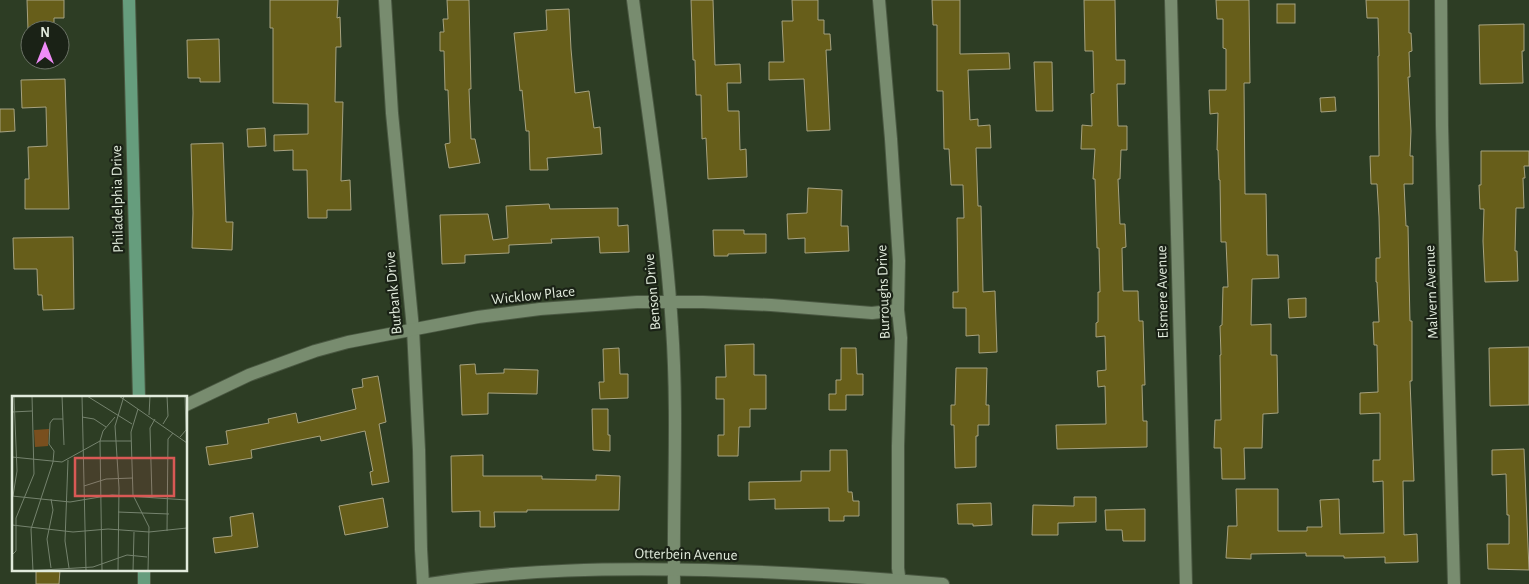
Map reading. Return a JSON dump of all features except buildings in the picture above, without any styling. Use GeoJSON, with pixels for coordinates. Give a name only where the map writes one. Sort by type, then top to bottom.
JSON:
{"type":"FeatureCollection","features":[{"type":"Feature","properties":{"kind":"main road","name":"Philadelphia Drive"},"geometry":{"type":"LineString","coordinates":[[128,0],[139,396]]}},
{"type":"Feature","properties":{"kind":"street","name":"Burbank Drive"},"geometry":{"type":"LineString","coordinates":[[384,0],[392,113],[413,329],[423,584]]}},
{"type":"Feature","properties":{"kind":"street","name":"Benson Drive"},"geometry":{"type":"LineString","coordinates":[[633,0],[655,154],[672,327],[675,458],[674,584]]}},
{"type":"Feature","properties":{"kind":"street","name":"Burroughs Drive"},"geometry":{"type":"LineString","coordinates":[[879,0],[892,148],[898,261],[898,310],[901,338],[898,446],[898,568],[900,582]]}},
{"type":"Feature","properties":{"kind":"street","name":"Elsmere Avenue"},"geometry":{"type":"LineString","coordinates":[[1171,0],[1186,584]]}},
{"type":"Feature","properties":{"kind":"street","name":"Malvern Avenue"},"geometry":{"type":"LineString","coordinates":[[1441,0],[1454,584]]}},
{"type":"Feature","properties":{"kind":"street","name":"Wicklow Place"},"geometry":{"type":"LineString","coordinates":[[188,404],[250,375],[348,342],[478,317],[540,309],[637,302],[771,305],[872,313],[898,310]]}},
{"type":"Feature","properties":{"kind":"street","name":"Otterbein Avenue"},"geometry":{"type":"LineString","coordinates":[[430,584],[508,574],[570,570],[775,572],[943,584]]}}]}
